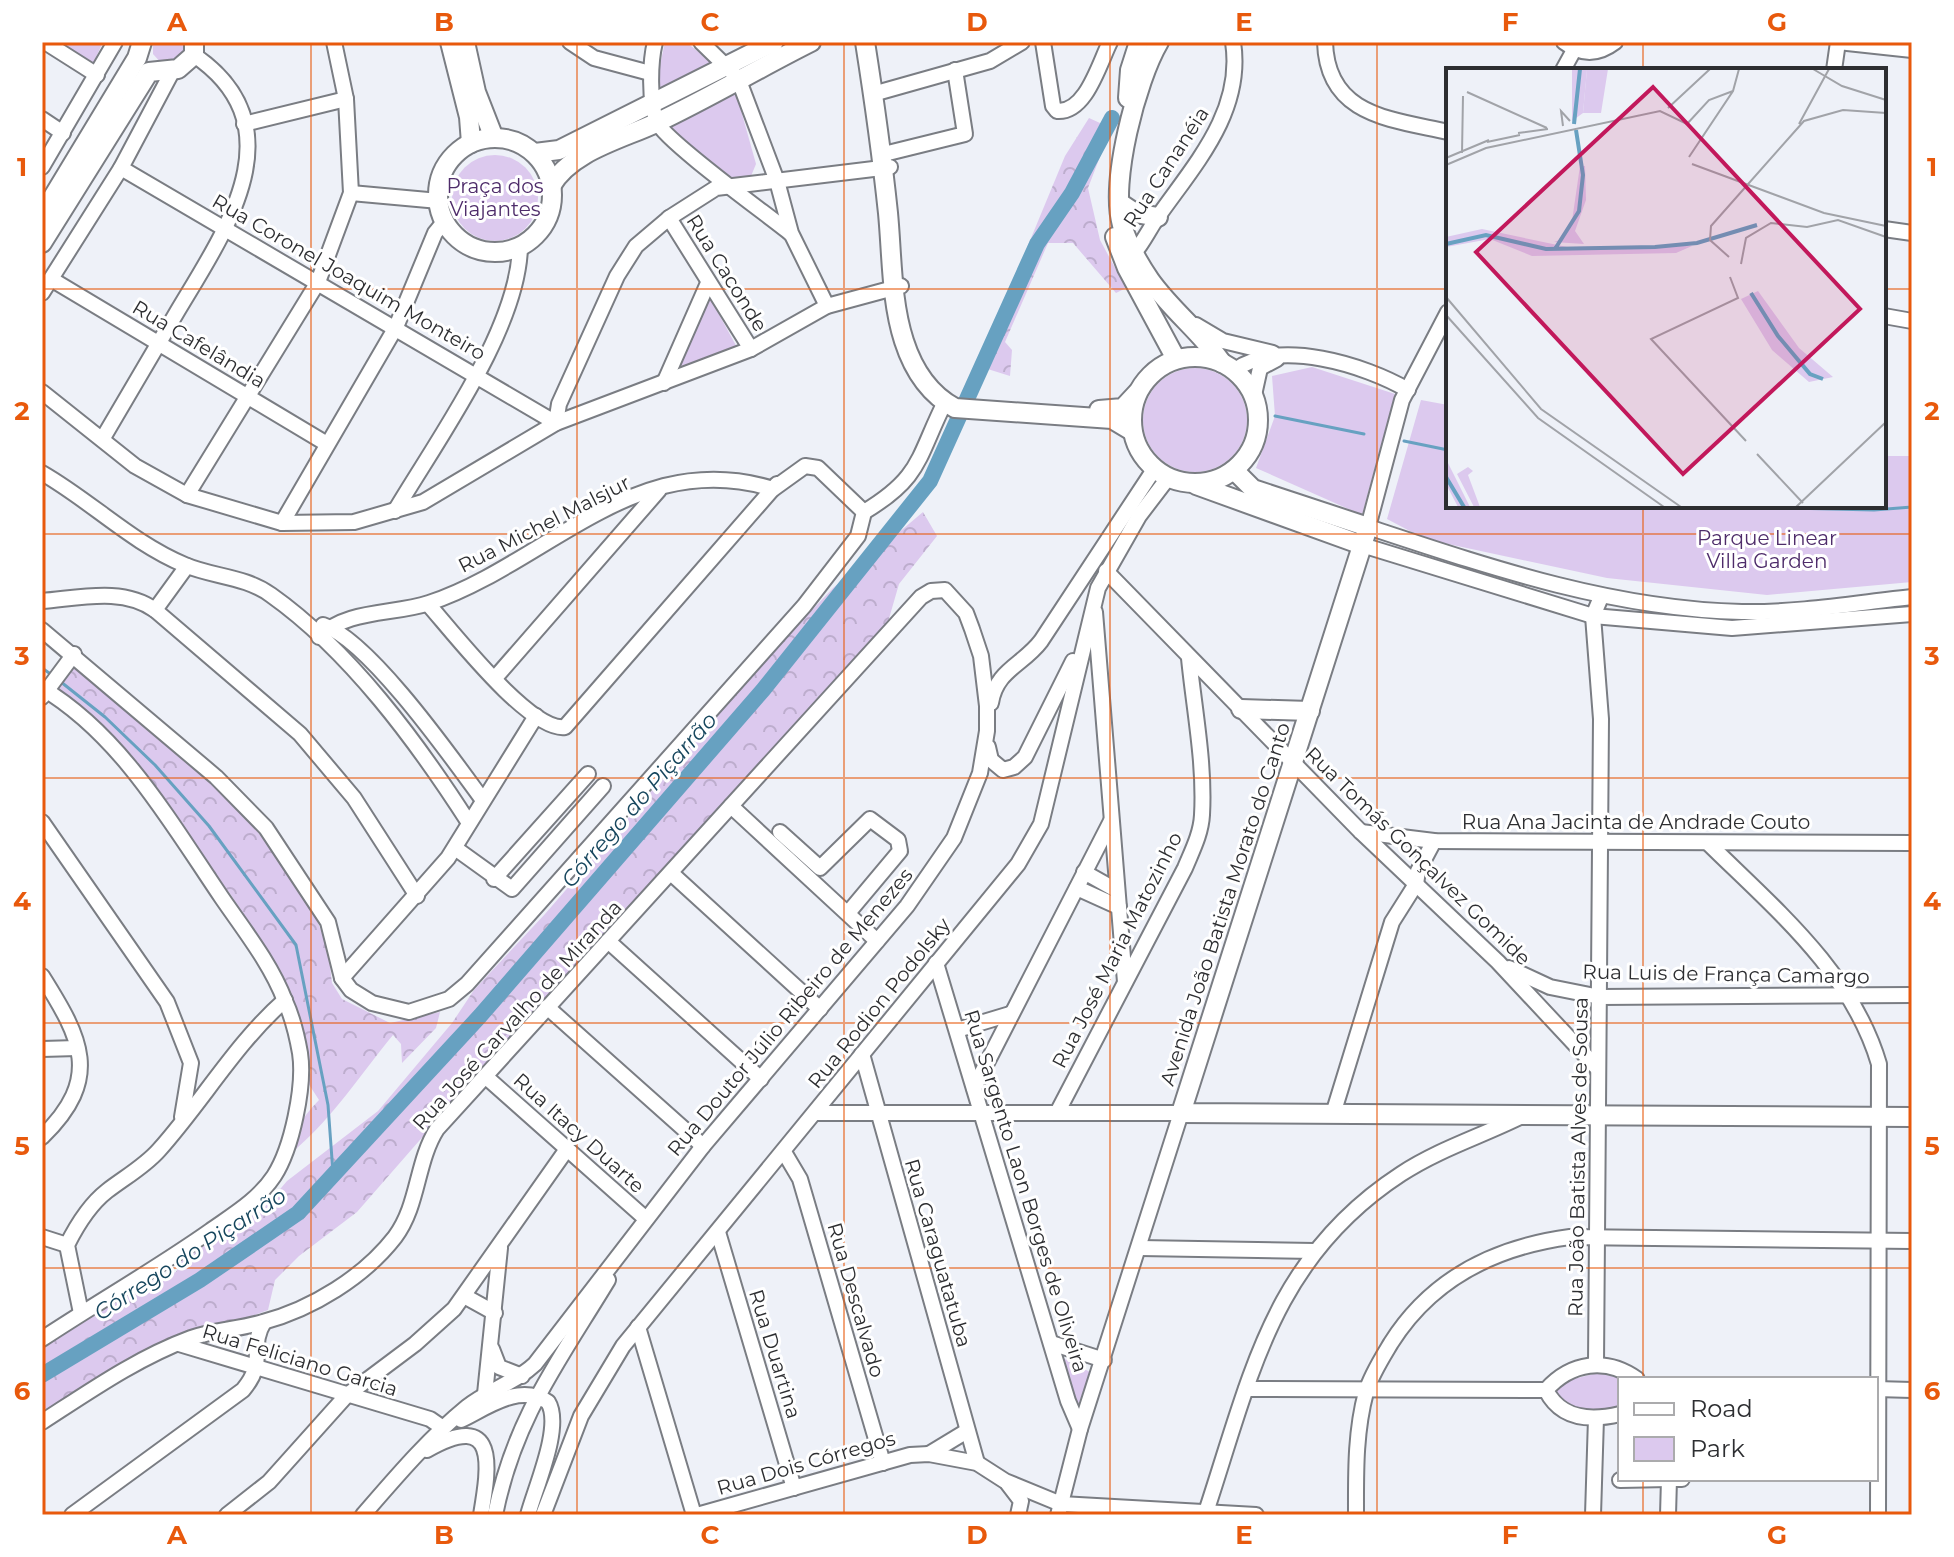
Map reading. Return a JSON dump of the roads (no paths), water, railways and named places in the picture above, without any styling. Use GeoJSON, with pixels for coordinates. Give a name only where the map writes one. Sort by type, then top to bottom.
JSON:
{"type":"FeatureCollection","features":[{"type":"Feature","properties":{"kind":"main road"},"geometry":{"type":"LineString","coordinates":[[450,42],[469,117],[471,143]]}},
{"type":"Feature","properties":{"kind":"main road"},"geometry":{"type":"LineString","coordinates":[[465,42],[476,92],[494,138]]}},
{"type":"Feature","properties":{"kind":"main road"},"geometry":{"type":"LineString","coordinates":[[551,186],[559,171],[609,142],[657,122],[774,42]]}},
{"type":"Feature","properties":{"kind":"main road"},"geometry":{"type":"LineString","coordinates":[[535,153],[559,150],[655,102],[811,42]]}},
{"type":"Feature","properties":{"kind":"main road"},"geometry":{"type":"LineString","coordinates":[[865,42],[887,163]]}},
{"type":"Feature","properties":{"kind":"main road"},"geometry":{"type":"LineString","coordinates":[[873,42],[904,341],[930,390],[960,406],[1112,419],[1132,431]]}},
{"type":"Feature","properties":{"kind":"main road"},"geometry":{"type":"LineString","coordinates":[[1139,42],[1130,70],[1130,121],[1120,203],[1122,223],[1129,257],[1176,359]]}},
{"type":"Feature","properties":{"kind":"main road"},"geometry":{"type":"LineString","coordinates":[[1130,121],[1143,73],[1159,42]]}},
{"type":"Feature","properties":{"kind":"main road"},"geometry":{"type":"LineString","coordinates":[[143,57],[173,70],[183,67],[194,49]]}},
{"type":"Feature","properties":{"kind":"main road"},"geometry":{"type":"LineString","coordinates":[[42,215],[143,57]]}},
{"type":"Feature","properties":{"kind":"main road"},"geometry":{"type":"LineString","coordinates":[[42,243],[143,57]]}},
{"type":"Feature","properties":{"kind":"main road"},"geometry":{"type":"LineString","coordinates":[[494,138],[517,142],[535,153],[549,174],[552,198],[546,221],[520,246],[495,252],[471,247],[444,222],[439,201],[442,174],[458,151],[471,143],[494,138]]}},
{"type":"Feature","properties":{"kind":"main road"},"geometry":{"type":"LineString","coordinates":[[1123,174],[1110,204],[1114,234],[1175,313],[1254,395],[1259,415],[1257,436],[1248,455],[1234,470],[1215,481],[1193,484]]}},
{"type":"Feature","properties":{"kind":"main road"},"geometry":{"type":"LineString","coordinates":[[1120,203],[1142,216],[1158,217]]}},
{"type":"Feature","properties":{"kind":"main road"},"geometry":{"type":"LineString","coordinates":[[960,406],[1115,411],[1137,393],[1147,378],[1176,359],[1202,356],[1229,366]]}},
{"type":"Feature","properties":{"kind":"main road"},"geometry":{"type":"LineString","coordinates":[[1137,393],[1132,412],[1132,431],[1137,447],[1162,473],[1365,536]]}},
{"type":"Feature","properties":{"kind":"main road"},"geometry":{"type":"LineString","coordinates":[[1234,470],[1253,489],[1365,536]]}},
{"type":"Feature","properties":{"kind":"main road","name":"Avenida João Batista Morato do Canto"},"geometry":{"type":"LineString","coordinates":[[1181,1113],[1365,536]]}},
{"type":"Feature","properties":{"kind":"main road"},"geometry":{"type":"LineString","coordinates":[[1241,709],[1310,711]]}},
{"type":"Feature","properties":{"kind":"main road"},"geometry":{"type":"LineString","coordinates":[[1181,1113],[1912,1117]]}},
{"type":"Feature","properties":{"kind":"street"},"geometry":{"type":"LineString","coordinates":[[45,42],[97,75]]}},
{"type":"Feature","properties":{"kind":"street"},"geometry":{"type":"LineString","coordinates":[[42,167],[115,42],[143,57]]}},
{"type":"Feature","properties":{"kind":"street"},"geometry":{"type":"LineString","coordinates":[[187,495],[318,282],[351,193],[346,99],[334,42]]}},
{"type":"Feature","properties":{"kind":"street"},"geometry":{"type":"LineString","coordinates":[[570,42],[594,58],[650,73]]}},
{"type":"Feature","properties":{"kind":"street"},"geometry":{"type":"LineString","coordinates":[[655,42],[650,73],[657,122],[730,186],[791,233]]}},
{"type":"Feature","properties":{"kind":"street"},"geometry":{"type":"LineString","coordinates":[[701,42],[733,71],[777,181],[791,233],[827,306]]}},
{"type":"Feature","properties":{"kind":"street"},"geometry":{"type":"LineString","coordinates":[[880,92],[990,61],[1022,42]]}},
{"type":"Feature","properties":{"kind":"street"},"geometry":{"type":"LineString","coordinates":[[1043,42],[1053,106],[1057,111],[1065,111],[1080,101],[1110,42]]}},
{"type":"Feature","properties":{"kind":"street","name":"Rua Cananéia"},"geometry":{"type":"LineString","coordinates":[[1129,257],[1218,129],[1228,109],[1236,71],[1233,42]]}},
{"type":"Feature","properties":{"kind":"street"},"geometry":{"type":"LineString","coordinates":[[1325,42],[1331,76],[1362,109],[1446,131]]}},
{"type":"Feature","properties":{"kind":"street"},"geometry":{"type":"LineString","coordinates":[[1564,68],[1569,46],[1592,52],[1615,42]]}},
{"type":"Feature","properties":{"kind":"street"},"geometry":{"type":"LineString","coordinates":[[1834,68],[1838,42],[1912,50]]}},
{"type":"Feature","properties":{"kind":"street"},"geometry":{"type":"LineString","coordinates":[[103,438],[226,229],[247,169],[244,124],[221,78],[194,49]]}},
{"type":"Feature","properties":{"kind":"street"},"geometry":{"type":"LineString","coordinates":[[42,293],[121,168],[173,70]]}},
{"type":"Feature","properties":{"kind":"street"},"geometry":{"type":"LineString","coordinates":[[556,423],[559,404],[617,276],[636,246],[669,218],[716,188],[887,163],[965,134],[955,70]]}},
{"type":"Feature","properties":{"kind":"street"},"geometry":{"type":"LineString","coordinates":[[244,124],[346,99]]}},
{"type":"Feature","properties":{"kind":"street"},"geometry":{"type":"LineString","coordinates":[[42,119],[63,133]]}},
{"type":"Feature","properties":{"kind":"street","name":"Rua Coronel Joaquim Monteiro"},"geometry":{"type":"LineString","coordinates":[[121,168],[556,423]]}},
{"type":"Feature","properties":{"kind":"street"},"geometry":{"type":"LineString","coordinates":[[351,193],[439,201]]}},
{"type":"Feature","properties":{"kind":"street","name":"Rua Caconde"},"geometry":{"type":"LineString","coordinates":[[669,218],[751,349]]}},
{"type":"Feature","properties":{"kind":"street"},"geometry":{"type":"LineString","coordinates":[[282,523],[396,327],[429,246],[444,222]]}},
{"type":"Feature","properties":{"kind":"street"},"geometry":{"type":"LineString","coordinates":[[1886,229],[1912,233]]}},
{"type":"Feature","properties":{"kind":"street"},"geometry":{"type":"LineString","coordinates":[[395,511],[475,374],[510,305],[519,269],[520,246]]}},
{"type":"Feature","properties":{"kind":"street","name":"Rua Cafelândia"},"geometry":{"type":"LineString","coordinates":[[51,279],[327,444]]}},
{"type":"Feature","properties":{"kind":"street"},"geometry":{"type":"LineString","coordinates":[[664,383],[708,283]]}},
{"type":"Feature","properties":{"kind":"street"},"geometry":{"type":"LineString","coordinates":[[42,392],[135,466],[187,495],[282,523],[354,522],[423,502],[556,423],[751,349],[827,306],[898,286]]}},
{"type":"Feature","properties":{"kind":"street"},"geometry":{"type":"LineString","coordinates":[[1175,313],[1223,341],[1285,356]]}},
{"type":"Feature","properties":{"kind":"street","name":"Avenida João Batista Morato do Canto"},"geometry":{"type":"LineString","coordinates":[[1365,536],[1391,437],[1408,390],[1446,316]]}},
{"type":"Feature","properties":{"kind":"street"},"geometry":{"type":"LineString","coordinates":[[1886,316],[1912,321]]}},
{"type":"Feature","properties":{"kind":"street"},"geometry":{"type":"LineString","coordinates":[[1229,366],[1262,356],[1334,361],[1370,371],[1408,390]]}},
{"type":"Feature","properties":{"kind":"street"},"geometry":{"type":"LineString","coordinates":[[1254,395],[1258,374],[1265,363],[1285,356]]}},
{"type":"Feature","properties":{"kind":"street"},"geometry":{"type":"LineString","coordinates":[[42,630],[74,654],[247,806],[277,840],[328,922],[342,978],[359,997],[392,1010],[409,1012],[449,999],[467,984],[804,606],[858,536],[864,512],[896,493],[960,406]]}},
{"type":"Feature","properties":{"kind":"street"},"geometry":{"type":"LineString","coordinates":[[428,604],[495,678],[536,716],[553,727],[570,723],[791,465]]}},
{"type":"Feature","properties":{"kind":"street"},"geometry":{"type":"LineString","coordinates":[[773,489],[805,466],[818,468],[864,512]]}},
{"type":"Feature","properties":{"kind":"street"},"geometry":{"type":"LineString","coordinates":[[42,473],[150,547],[187,566],[256,586],[324,632],[356,648],[407,702],[482,799]]}},
{"type":"Feature","properties":{"kind":"street"},"geometry":{"type":"LineString","coordinates":[[1082,643],[1025,757],[1014,767],[1003,770],[995,766],[991,760],[987,731],[992,694],[1003,672],[1031,654],[1162,473]]}},
{"type":"Feature","properties":{"kind":"street","name":"Rua Rodion Podolsky"},"geometry":{"type":"LineString","coordinates":[[543,1515],[581,1416],[610,1365],[1018,864],[1041,824],[1094,600],[1106,571],[1162,473]]}},
{"type":"Feature","properties":{"kind":"street","name":"Rua Michel Malsjur"},"geometry":{"type":"LineString","coordinates":[[324,632],[351,619],[428,604],[503,569],[620,504],[662,487],[713,480],[742,481],[773,489]]}},
{"type":"Feature","properties":{"kind":"street"},"geometry":{"type":"LineString","coordinates":[[495,678],[662,487]]}},
{"type":"Feature","properties":{"kind":"street"},"geometry":{"type":"LineString","coordinates":[[1365,536],[1601,597],[1742,612],[1912,597]]}},
{"type":"Feature","properties":{"kind":"street"},"geometry":{"type":"LineString","coordinates":[[1365,536],[1593,616],[1732,628],[1912,614]]}},
{"type":"Feature","properties":{"kind":"street"},"geometry":{"type":"LineString","coordinates":[[155,610],[187,566]]}},
{"type":"Feature","properties":{"kind":"street","name":"Rua Tomás Gonçalvez Gomide"},"geometry":{"type":"LineString","coordinates":[[1106,571],[1361,832],[1498,962],[1598,1069]]}},
{"type":"Feature","properties":{"kind":"street","name":"Rua Doutor Júlio Ribeiro de Menezes"},"geometry":{"type":"LineString","coordinates":[[443,1428],[485,1394],[522,1376],[703,1146],[935,869],[954,838],[975,789],[987,731],[981,656],[966,613],[945,590],[931,591],[909,610]]}},
{"type":"Feature","properties":{"kind":"street"},"geometry":{"type":"LineString","coordinates":[[42,601],[120,596],[142,600],[155,610],[300,734],[354,798],[417,896]]}},
{"type":"Feature","properties":{"kind":"street"},"geometry":{"type":"LineString","coordinates":[[1593,616],[1601,597]]}},
{"type":"Feature","properties":{"kind":"street"},"geometry":{"type":"LineString","coordinates":[[1094,600],[1125,982]]}},
{"type":"Feature","properties":{"kind":"street","name":"Rua José Carvalho de Miranda"},"geometry":{"type":"LineString","coordinates":[[42,1422],[138,1362],[193,1337],[264,1322],[320,1299],[373,1261],[386,1247],[407,1213],[427,1145],[547,1007],[909,610]]}},
{"type":"Feature","properties":{"kind":"street","name":"Rua João Batista Alves de Sousa"},"geometry":{"type":"LineString","coordinates":[[1593,616],[1601,719],[1596,1364]]}},
{"type":"Feature","properties":{"kind":"street"},"geometry":{"type":"LineString","coordinates":[[324,632],[405,731],[469,823]]}},
{"type":"Feature","properties":{"kind":"street"},"geometry":{"type":"LineString","coordinates":[[42,1339],[167,1262],[256,1198],[276,1173],[297,1108],[302,1079],[300,1053],[285,1000],[263,959],[159,807],[94,728],[46,690],[74,654]]}},
{"type":"Feature","properties":{"kind":"street"},"geometry":{"type":"LineString","coordinates":[[981,656],[1003,672]]}},
{"type":"Feature","properties":{"kind":"street","name":"Rua José Maria Matozinho"},"geometry":{"type":"LineString","coordinates":[[1057,1113],[1185,868],[1200,830],[1198,737],[1189,658]]}},
{"type":"Feature","properties":{"kind":"street"},"geometry":{"type":"LineString","coordinates":[[342,978],[417,896],[455,848],[482,799],[536,716]]}},
{"type":"Feature","properties":{"kind":"street"},"geometry":{"type":"LineString","coordinates":[[494,879],[588,774]]}},
{"type":"Feature","properties":{"kind":"street"},"geometry":{"type":"LineString","coordinates":[[455,848],[512,889],[603,786]]}},
{"type":"Feature","properties":{"kind":"street"},"geometry":{"type":"LineString","coordinates":[[731,806],[877,941]]}},
{"type":"Feature","properties":{"kind":"street"},"geometry":{"type":"LineString","coordinates":[[780,832],[820,868],[870,819],[898,840],[901,849],[898,855],[848,913]]}},
{"type":"Feature","properties":{"kind":"street"},"geometry":{"type":"LineString","coordinates":[[974,1088],[1111,821]]}},
{"type":"Feature","properties":{"kind":"street"},"geometry":{"type":"LineString","coordinates":[[42,822],[167,1002],[191,1063],[181,1121]]}},
{"type":"Feature","properties":{"kind":"street","name":"Rua Ana Jacinta de Andrade Couto"},"geometry":{"type":"LineString","coordinates":[[1361,832],[1434,841],[1912,843]]}},
{"type":"Feature","properties":{"kind":"street"},"geometry":{"type":"LineString","coordinates":[[1333,1114],[1392,922],[1416,884],[1418,871],[1434,841]]}},
{"type":"Feature","properties":{"kind":"street"},"geometry":{"type":"LineString","coordinates":[[1708,843],[1786,921],[1851,996],[1867,1026],[1879,1064],[1878,1515]]}},
{"type":"Feature","properties":{"kind":"street"},"geometry":{"type":"LineString","coordinates":[[1084,872],[1116,890]]}},
{"type":"Feature","properties":{"kind":"street"},"geometry":{"type":"LineString","coordinates":[[671,873],[820,1009]]}},
{"type":"Feature","properties":{"kind":"street"},"geometry":{"type":"LineString","coordinates":[[1077,888],[1119,907]]}},
{"type":"Feature","properties":{"kind":"street"},"geometry":{"type":"LineString","coordinates":[[608,941],[761,1079]]}},
{"type":"Feature","properties":{"kind":"street","name":"Rua Luis de França Camargo"},"geometry":{"type":"LineString","coordinates":[[1498,962],[1537,983],[1600,997],[1912,995]]}},
{"type":"Feature","properties":{"kind":"street","name":"Rua Sargento Laon Borges de Oliveira"},"geometry":{"type":"LineString","coordinates":[[936,963],[1068,1401],[1080,1429]]}},
{"type":"Feature","properties":{"kind":"street"},"geometry":{"type":"LineString","coordinates":[[42,976],[72,1021],[80,1064],[75,1093],[42,1137]]}},
{"type":"Feature","properties":{"kind":"street"},"geometry":{"type":"LineString","coordinates":[[81,1313],[67,1245],[92,1206],[142,1167],[259,1023],[285,1000]]}},
{"type":"Feature","properties":{"kind":"street"},"geometry":{"type":"LineString","coordinates":[[547,1007],[703,1146]]}},
{"type":"Feature","properties":{"kind":"street"},"geometry":{"type":"LineString","coordinates":[[957,1030],[1010,1014]]}},
{"type":"Feature","properties":{"kind":"street"},"geometry":{"type":"LineString","coordinates":[[42,1049],[77,1048]]}},
{"type":"Feature","properties":{"kind":"street","name":"Rua Caraguatatuba"},"geometry":{"type":"LineString","coordinates":[[862,1054],[977,1463]]}},
{"type":"Feature","properties":{"kind":"street"},"geometry":{"type":"LineString","coordinates":[[191,1063],[218,1073]]}},
{"type":"Feature","properties":{"kind":"street","name":"Rua Itacy Duarte"},"geometry":{"type":"LineString","coordinates":[[485,1076],[646,1219]]}},
{"type":"Feature","properties":{"kind":"street"},"geometry":{"type":"LineString","coordinates":[[816,1113],[1181,1113]]}},
{"type":"Feature","properties":{"kind":"street","name":"Avenida João Batista Morato do Canto"},"geometry":{"type":"LineString","coordinates":[[1059,1510],[1080,1429],[1181,1113]]}},
{"type":"Feature","properties":{"kind":"street"},"geometry":{"type":"LineString","coordinates":[[1206,1512],[1246,1389],[1279,1304],[1314,1251],[1356,1208],[1404,1172],[1528,1113]]}},
{"type":"Feature","properties":{"kind":"street"},"geometry":{"type":"LineString","coordinates":[[227,1515],[269,1482],[347,1395],[415,1344],[466,1297],[567,1149]]}},
{"type":"Feature","properties":{"kind":"street","name":"Rua Descalvado"},"geometry":{"type":"LineString","coordinates":[[784,1152],[800,1179],[883,1463]]}},
{"type":"Feature","properties":{"kind":"street","name":"Rua Duartina"},"geometry":{"type":"LineString","coordinates":[[718,1232],[794,1488]]}},
{"type":"Feature","properties":{"kind":"street"},"geometry":{"type":"LineString","coordinates":[[1356,1515],[1357,1447],[1367,1390],[1403,1324],[1426,1299],[1459,1273],[1521,1245],[1597,1236],[1912,1241]]}},
{"type":"Feature","properties":{"kind":"street"},"geometry":{"type":"LineString","coordinates":[[42,1237],[67,1245]]}},
{"type":"Feature","properties":{"kind":"street"},"geometry":{"type":"LineString","coordinates":[[485,1394],[492,1349],[500,1245]]}},
{"type":"Feature","properties":{"kind":"street"},"geometry":{"type":"LineString","coordinates":[[1140,1248],[1314,1251]]}},
{"type":"Feature","properties":{"kind":"street"},"geometry":{"type":"LineString","coordinates":[[495,1515],[502,1483],[535,1396],[623,1251]]}},
{"type":"Feature","properties":{"kind":"street"},"geometry":{"type":"LineString","coordinates":[[466,1297],[495,1313]]}},
{"type":"Feature","properties":{"kind":"street"},"geometry":{"type":"LineString","coordinates":[[72,1515],[236,1397],[258,1369],[257,1341],[264,1322]]}},
{"type":"Feature","properties":{"kind":"street"},"geometry":{"type":"LineString","coordinates":[[638,1327],[696,1515]]}},
{"type":"Feature","properties":{"kind":"street"},"geometry":{"type":"LineString","coordinates":[[1051,1343],[1104,1360]]}},
{"type":"Feature","properties":{"kind":"street","name":"Rua Feliciano Garcia"},"geometry":{"type":"LineString","coordinates":[[179,1344],[430,1419],[443,1428]]}},
{"type":"Feature","properties":{"kind":"street"},"geometry":{"type":"LineString","coordinates":[[492,1349],[499,1367],[522,1376]]}},
{"type":"Feature","properties":{"kind":"street"},"geometry":{"type":"LineString","coordinates":[[1246,1389],[1546,1390],[1573,1370],[1596,1364],[1616,1367],[1634,1377]]}},
{"type":"Feature","properties":{"kind":"street"},"geometry":{"type":"LineString","coordinates":[[375,1373],[374,1392],[378,1404]]}},
{"type":"Feature","properties":{"kind":"street"},"geometry":{"type":"LineString","coordinates":[[1878,1389],[1912,1390]]}},
{"type":"Feature","properties":{"kind":"street"},"geometry":{"type":"LineString","coordinates":[[1546,1390],[1552,1402],[1565,1412],[1596,1418],[1618,1414]]}},
{"type":"Feature","properties":{"kind":"street"},"geometry":{"type":"LineString","coordinates":[[363,1515],[443,1428],[511,1396],[535,1396],[548,1402],[554,1416],[528,1515]]}},
{"type":"Feature","properties":{"kind":"street","name":"Rua Feliciano Garcia"},"geometry":{"type":"LineString","coordinates":[[409,1414],[425,1426],[429,1440]]}},
{"type":"Feature","properties":{"kind":"street"},"geometry":{"type":"LineString","coordinates":[[1593,1515],[1596,1418]]}},
{"type":"Feature","properties":{"kind":"street"},"geometry":{"type":"LineString","coordinates":[[929,1454],[967,1431]]}},
{"type":"Feature","properties":{"kind":"street"},"geometry":{"type":"LineString","coordinates":[[413,1459],[449,1438],[465,1437],[482,1444],[487,1451],[489,1468],[481,1515]]}},
{"type":"Feature","properties":{"kind":"street","name":"Rua Dois Córregos"},"geometry":{"type":"LineString","coordinates":[[696,1515],[910,1455],[929,1454],[977,1463],[1005,1481],[1040,1496],[1059,1510],[1256,1515]]}},
{"type":"Feature","properties":{"kind":"street"},"geometry":{"type":"LineString","coordinates":[[1005,1481],[1023,1512],[1040,1496]]}},
{"type":"Feature","properties":{"kind":"street"},"geometry":{"type":"LineString","coordinates":[[1668,1515],[1669,1481]]}},
{"type":"Feature","properties":{"kind":"street"},"geometry":{"type":"LineString","coordinates":[[375,1515],[388,1486]]}},
{"type":"Feature","properties":{"kind":"waterway","name":"Córrego do Piçarrão"},"geometry":{"type":"LineString","coordinates":[[42,1375],[200,1280],[298,1213],[480,1016],[763,690],[930,481],[1037,244],[1072,193],[1112,118]]}},
{"type":"Feature","properties":{"kind":"waterway"},"geometry":{"type":"LineString","coordinates":[[1275,416],[1364,434]]}},
{"type":"Feature","properties":{"kind":"waterway"},"geometry":{"type":"LineString","coordinates":[[1404,441],[1446,450]]}},
{"type":"Feature","properties":{"kind":"waterway"},"geometry":{"type":"LineString","coordinates":[[1792,508],[1874,510],[1912,507]]}},
{"type":"Feature","properties":{"kind":"waterway"},"geometry":{"type":"LineString","coordinates":[[42,668],[52,675]]}},
{"type":"Feature","properties":{"kind":"waterway"},"geometry":{"type":"LineString","coordinates":[[61,682],[105,717],[155,765],[209,826],[296,945],[328,1105],[333,1173]]}},
{"type":"Feature","properties":{"kind":"park label","name":"Praça dos Viajantes"},"geometry":{"type":"Point","coordinates":[495,198]}},
{"type":"Feature","properties":{"kind":"park label","name":"Parque Linear Villa Garden"},"geometry":{"type":"Point","coordinates":[1767,550]}}]}
